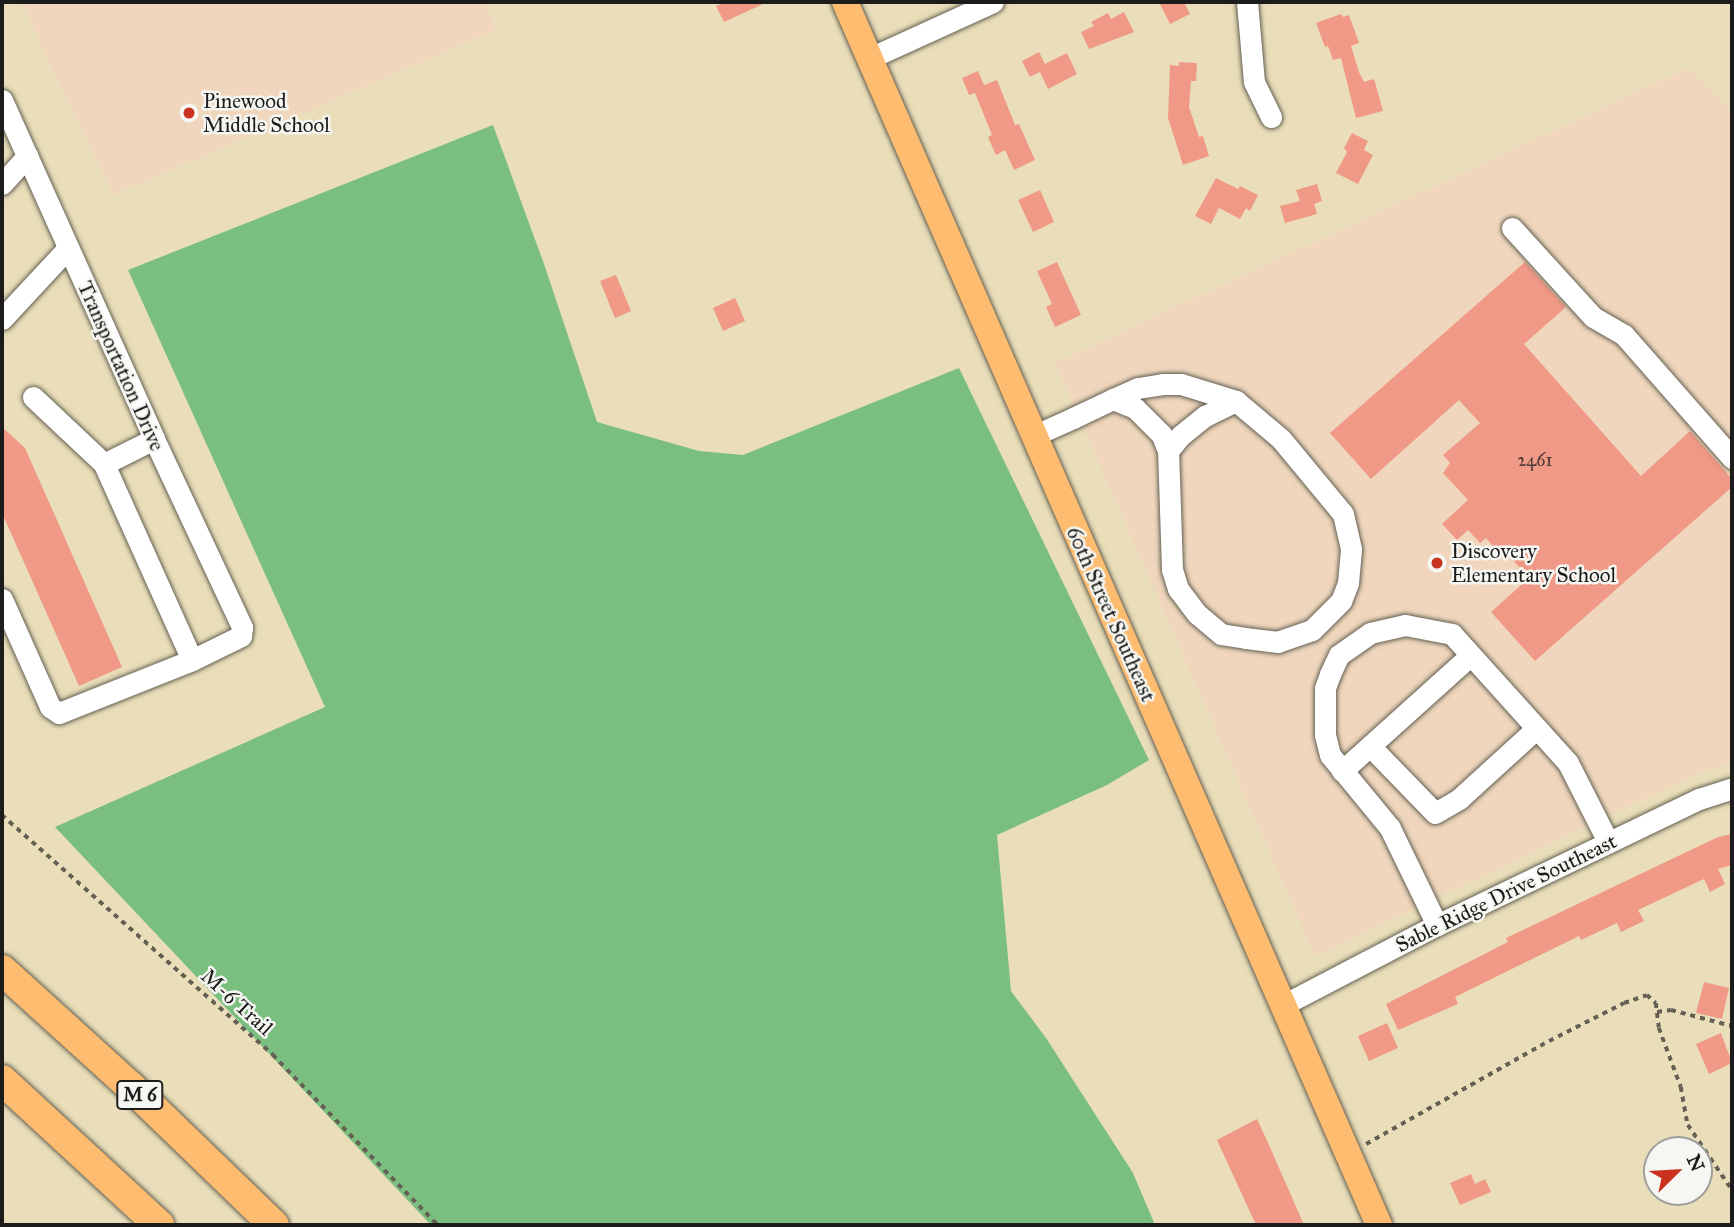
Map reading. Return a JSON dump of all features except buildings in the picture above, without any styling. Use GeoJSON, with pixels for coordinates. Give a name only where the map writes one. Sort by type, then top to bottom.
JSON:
{"type":"FeatureCollection","features":[{"type":"Feature","properties":{"kind":"highway","name":"M 6"},"geometry":{"type":"LineString","coordinates":[[2,970],[130,1086],[274,1225]]}},
{"type":"Feature","properties":{"kind":"highway"},"geometry":{"type":"LineString","coordinates":[[2,1080],[159,1225]]}},
{"type":"Feature","properties":{"kind":"main road","name":"60th Street Southeast"},"geometry":{"type":"LineString","coordinates":[[845,2],[1379,1225]]}},
{"type":"Feature","properties":{"kind":"street"},"geometry":{"type":"LineString","coordinates":[[870,58],[993,2]]}},
{"type":"Feature","properties":{"kind":"street"},"geometry":{"type":"LineString","coordinates":[[1247,2],[1254,82],[1272,117]]}},
{"type":"Feature","properties":{"kind":"street","name":"Transportation Drive"},"geometry":{"type":"LineString","coordinates":[[4,112],[27,156],[242,631],[235,640],[192,660]]}},
{"type":"Feature","properties":{"kind":"street"},"geometry":{"type":"LineString","coordinates":[[2,184],[27,156]]}},
{"type":"Feature","properties":{"kind":"street"},"geometry":{"type":"LineString","coordinates":[[1512,229],[1594,317],[1624,335],[1732,458]]}},
{"type":"Feature","properties":{"kind":"street"},"geometry":{"type":"LineString","coordinates":[[2,319],[68,248]]}},
{"type":"Feature","properties":{"kind":"street"},"geometry":{"type":"LineString","coordinates":[[1033,436],[1138,388],[1181,384],[1236,401],[1281,439],[1343,513],[1351,549],[1348,583],[1341,601],[1312,630],[1278,642],[1246,638],[1221,634],[1197,614],[1178,589],[1172,569],[1168,452],[1162,435],[1151,421],[1135,408],[1113,400]]}},
{"type":"Feature","properties":{"kind":"street"},"geometry":{"type":"LineString","coordinates":[[2,599],[50,707],[59,713],[192,660],[104,464],[33,397]]}},
{"type":"Feature","properties":{"kind":"street"},"geometry":{"type":"LineString","coordinates":[[1168,452],[1180,436],[1205,416],[1236,401]]}},
{"type":"Feature","properties":{"kind":"street"},"geometry":{"type":"LineString","coordinates":[[104,464],[154,439]]}},
{"type":"Feature","properties":{"kind":"street"},"geometry":{"type":"LineString","coordinates":[[1437,925],[1390,828],[1330,755],[1323,711],[1325,688],[1339,654],[1370,633],[1405,625],[1452,635],[1568,763],[1608,842]]}},
{"type":"Feature","properties":{"kind":"street"},"geometry":{"type":"LineString","coordinates":[[1342,771],[1471,655]]}},
{"type":"Feature","properties":{"kind":"street"},"geometry":{"type":"LineString","coordinates":[[1370,746],[1435,813],[1459,799],[1537,728]]}},
{"type":"Feature","properties":{"kind":"street","name":"Sable Ridge Drive Southeast"},"geometry":{"type":"LineString","coordinates":[[1283,1005],[1437,925],[1608,842],[1699,799],[1732,788]]}},
{"type":"Feature","properties":{"kind":"path","name":"M-6 Trail"},"geometry":{"type":"LineString","coordinates":[[2,815],[273,1055],[438,1225]]}},
{"type":"Feature","properties":{"kind":"path"},"geometry":{"type":"LineString","coordinates":[[1348,1153],[1398,1129],[1474,1083],[1624,1003],[1647,995],[1656,1003],[1663,1044],[1681,1087],[1688,1125],[1732,1191]]}},
{"type":"Feature","properties":{"kind":"path"},"geometry":{"type":"LineString","coordinates":[[1657,1012],[1671,1010],[1732,1026]]}},
{"type":"Feature","properties":{"kind":"shaded area","name":"Pinewood Middle School"},"geometry":{"type":"Polygon","coordinates":[[[21,2],[484,2],[496,30],[113,195],[21,2]]]}},
{"type":"Feature","properties":{"kind":"shaded area","name":"Discovery Elementary School"},"geometry":{"type":"Polygon","coordinates":[[[1688,68],[1732,112],[1732,763],[1694,775],[1315,956],[1055,363],[1688,68]]]}},
{"type":"Feature","properties":{"kind":"green space"},"geometry":{"type":"Polygon","coordinates":[[[493,125],[544,264],[597,422],[699,451],[743,455],[959,368],[1149,760],[1107,785],[997,835],[1011,991],[1046,1038],[1133,1173],[1155,1225],[431,1225],[55,827],[325,707],[128,270],[493,125]]]}},
{"type":"Feature","properties":{"kind":"place","name":"Pinewood Middle School"},"geometry":{"type":"Point","coordinates":[189,113]}},
{"type":"Feature","properties":{"kind":"place","name":"Discovery Elementary School"},"geometry":{"type":"Point","coordinates":[1437,563]}}]}
